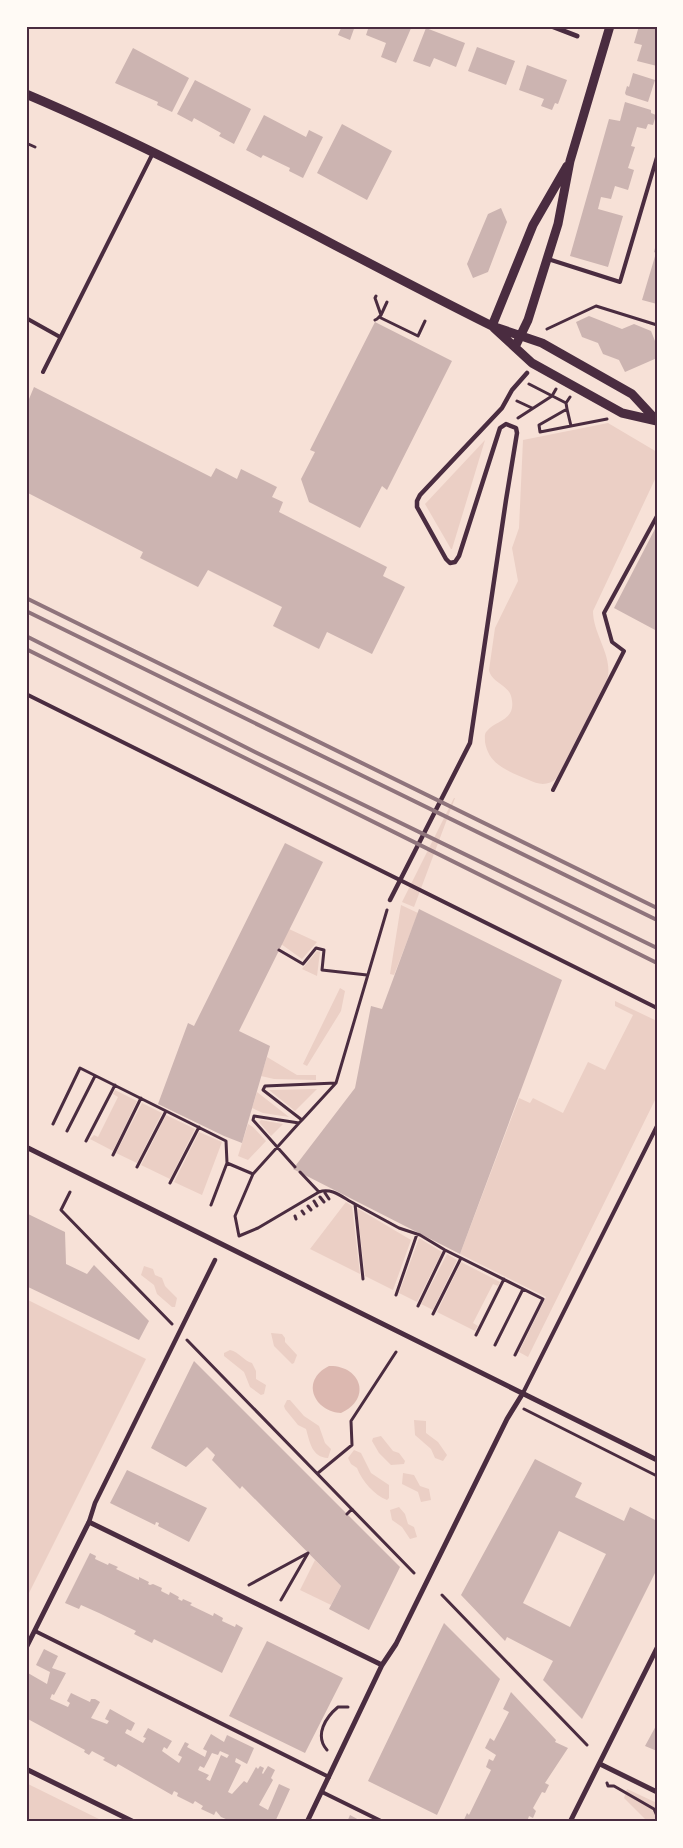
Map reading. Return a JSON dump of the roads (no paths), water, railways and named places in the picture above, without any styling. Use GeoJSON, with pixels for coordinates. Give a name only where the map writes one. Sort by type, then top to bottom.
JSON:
{"type":"FeatureCollection","features":[{"type":"Feature","properties":{"kind":"street"},"geometry":{"type":"LineString","coordinates":[[550,26],[577,36]]}},
{"type":"Feature","properties":{"kind":"street"},"geometry":{"type":"LineString","coordinates":[[515,347],[528,320],[548,259],[558,224],[570,160],[610,26]]}},
{"type":"Feature","properties":{"kind":"street"},"geometry":{"type":"LineString","coordinates":[[26,94],[81,117],[492,326],[542,343],[632,394],[657,421]]}},
{"type":"Feature","properties":{"kind":"street"},"geometry":{"type":"LineString","coordinates":[[492,326],[533,225],[570,160]]}},
{"type":"Feature","properties":{"kind":"street"},"geometry":{"type":"LineString","coordinates":[[492,326],[532,363],[622,413],[657,421]]}},
{"type":"Feature","properties":{"kind":"street"},"geometry":{"type":"LineString","coordinates":[[390,900],[470,743],[517,433],[514,426],[506,424],[500,428],[457,560],[453,563],[447,561],[417,507],[418,498],[502,408],[508,397],[527,373]]}},
{"type":"Feature","properties":{"kind":"street"},"geometry":{"type":"LineString","coordinates":[[26,1147],[657,1460]]}},
{"type":"Feature","properties":{"kind":"street"},"geometry":{"type":"LineString","coordinates":[[26,1648],[215,1260]]}},
{"type":"Feature","properties":{"kind":"street"},"geometry":{"type":"LineString","coordinates":[[307,1822],[382,1665],[396,1644],[507,1419],[523,1394]]}},
{"type":"Feature","properties":{"kind":"street"},"geometry":{"type":"LineString","coordinates":[[89,1522],[382,1665]]}},
{"type":"Feature","properties":{"kind":"street"},"geometry":{"type":"LineString","coordinates":[[570,1822],[657,1648]]}},
{"type":"Feature","properties":{"kind":"street"},"geometry":{"type":"LineString","coordinates":[[600,1764],[657,1792]]}},
{"type":"Feature","properties":{"kind":"street"},"geometry":{"type":"LineString","coordinates":[[26,1769],[134,1822]]}},
{"type":"Feature","properties":{"kind":"lane"},"geometry":{"type":"LineString","coordinates":[[43,372],[153,153]]}},
{"type":"Feature","properties":{"kind":"lane"},"geometry":{"type":"LineString","coordinates":[[548,259],[620,282],[657,157]]}},
{"type":"Feature","properties":{"kind":"lane"},"geometry":{"type":"LineString","coordinates":[[26,318],[60,336]]}},
{"type":"Feature","properties":{"kind":"lane"},"geometry":{"type":"LineString","coordinates":[[553,790],[624,651],[612,642],[604,613],[657,516]]}},
{"type":"Feature","properties":{"kind":"lane"},"geometry":{"type":"LineString","coordinates":[[26,694],[657,1008]]}},
{"type":"Feature","properties":{"kind":"lane"},"geometry":{"type":"LineString","coordinates":[[523,1394],[657,1126]]}},
{"type":"Feature","properties":{"kind":"lane"},"geometry":{"type":"LineString","coordinates":[[35,1631],[329,1776]]}},
{"type":"Feature","properties":{"kind":"lane"},"geometry":{"type":"LineString","coordinates":[[322,1792],[383,1822]]}},
{"type":"Feature","properties":{"kind":"railway"},"geometry":{"type":"LineString","coordinates":[[26,598],[657,908]]}},
{"type":"Feature","properties":{"kind":"railway"},"geometry":{"type":"LineString","coordinates":[[26,611],[657,920]]}},
{"type":"Feature","properties":{"kind":"railway"},"geometry":{"type":"LineString","coordinates":[[26,636],[255,752],[657,948]]}},
{"type":"Feature","properties":{"kind":"railway"},"geometry":{"type":"LineString","coordinates":[[26,649],[657,963]]}}]}
